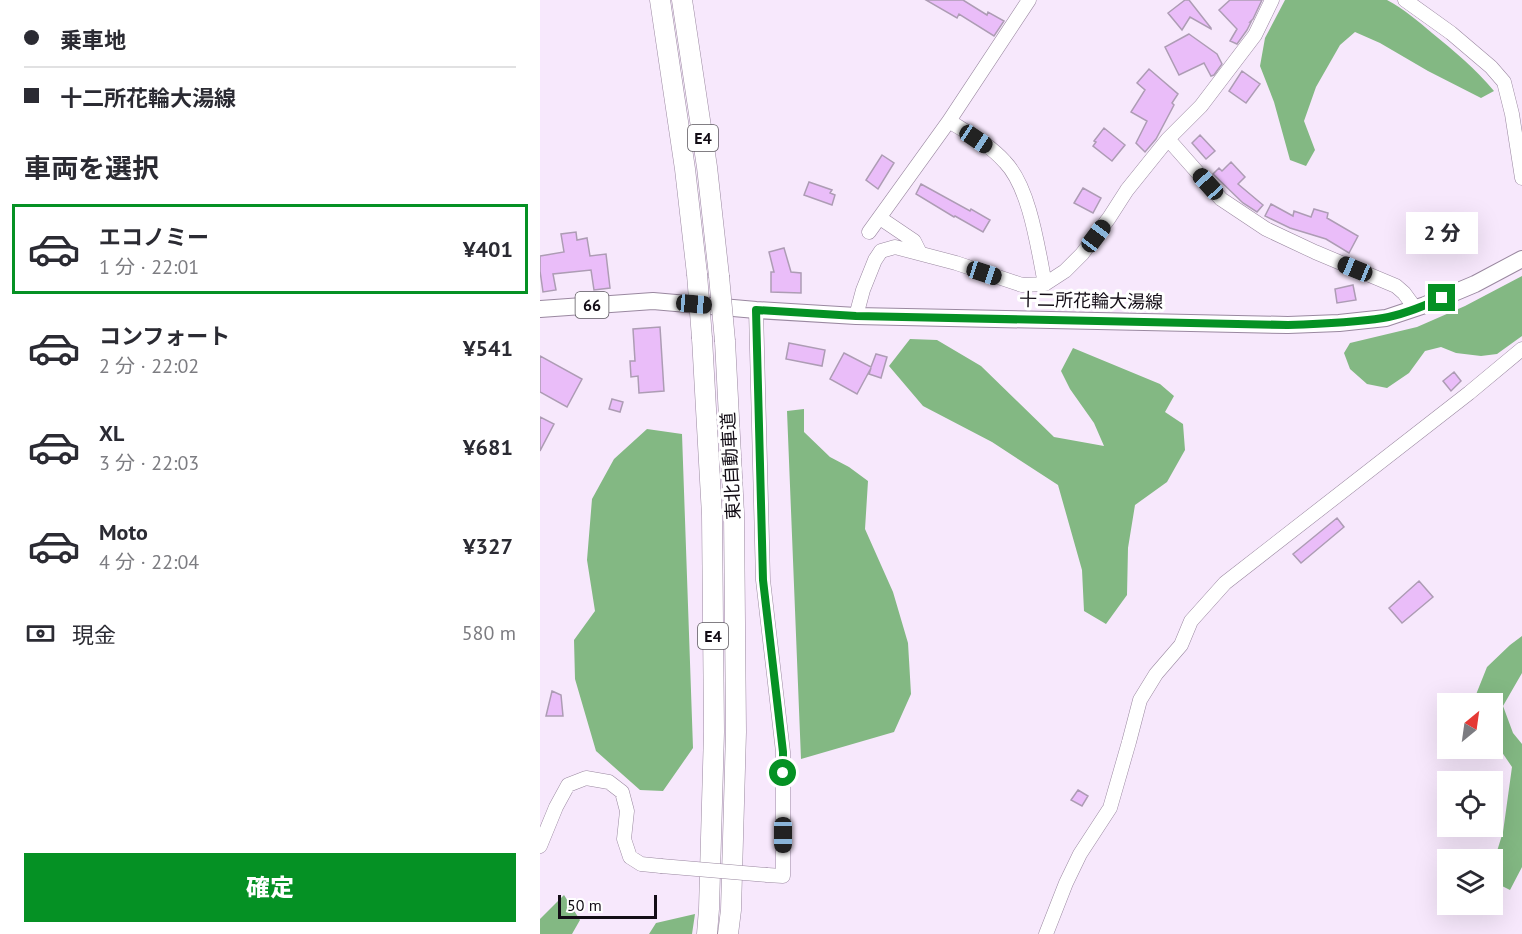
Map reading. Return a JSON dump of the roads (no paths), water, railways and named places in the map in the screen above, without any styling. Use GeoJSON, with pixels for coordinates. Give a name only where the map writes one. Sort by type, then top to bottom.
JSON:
{"type":"FeatureCollection","features":[{"type":"Feature","properties":{"kind":"highway","name":"東北自動車道"},"geometry":{"type":"LineString","coordinates":[[660,0],[685,168],[697,274],[712,515],[714,732],[707,934]]}},
{"type":"Feature","properties":{"kind":"highway","name":"東北自動車道"},"geometry":{"type":"LineString","coordinates":[[682,0],[707,166],[719,276],[725,341],[734,514],[736,732],[729,934]]}},
{"type":"Feature","properties":{"kind":"main road","name":"十二所花輪大湯線"},"geometry":{"type":"LineString","coordinates":[[541,311],[653,301],[856,316],[1288,325],[1339,323],[1386,318],[1415,308],[1475,284],[1522,259]]}},
{"type":"Feature","properties":{"kind":"street"},"geometry":{"type":"LineString","coordinates":[[869,232],[949,121],[1029,0]]}},
{"type":"Feature","properties":{"kind":"street"},"geometry":{"type":"LineString","coordinates":[[856,316],[875,260],[881,251],[895,247],[957,263],[1022,285],[1045,284],[1065,271],[1082,254],[1127,190],[1168,140],[1201,106],[1255,35],[1272,0]]}},
{"type":"Feature","properties":{"kind":"street"},"geometry":{"type":"LineString","coordinates":[[1405,0],[1451,33],[1491,67],[1504,82],[1512,114],[1522,178]]}},
{"type":"Feature","properties":{"kind":"street"},"geometry":{"type":"LineString","coordinates":[[949,121],[990,148],[1006,162],[1020,184],[1032,217],[1045,284]]}},
{"type":"Feature","properties":{"kind":"street"},"geometry":{"type":"LineString","coordinates":[[1168,140],[1221,199],[1266,229],[1396,286],[1415,308]]}},
{"type":"Feature","properties":{"kind":"street"},"geometry":{"type":"LineString","coordinates":[[880,218],[914,242],[920,253]]}},
{"type":"Feature","properties":{"kind":"street"},"geometry":{"type":"LineString","coordinates":[[540,846],[568,785],[586,778],[609,782],[622,792],[627,810],[624,839],[630,857],[641,864],[783,876],[783,752],[763,580],[756,310]]}},
{"type":"Feature","properties":{"kind":"street"},"geometry":{"type":"LineString","coordinates":[[1046,934],[1065,883],[1080,854],[1110,808],[1140,700],[1156,674],[1181,645],[1191,621],[1225,583],[1469,393],[1516,363],[1522,349]]}}]}
